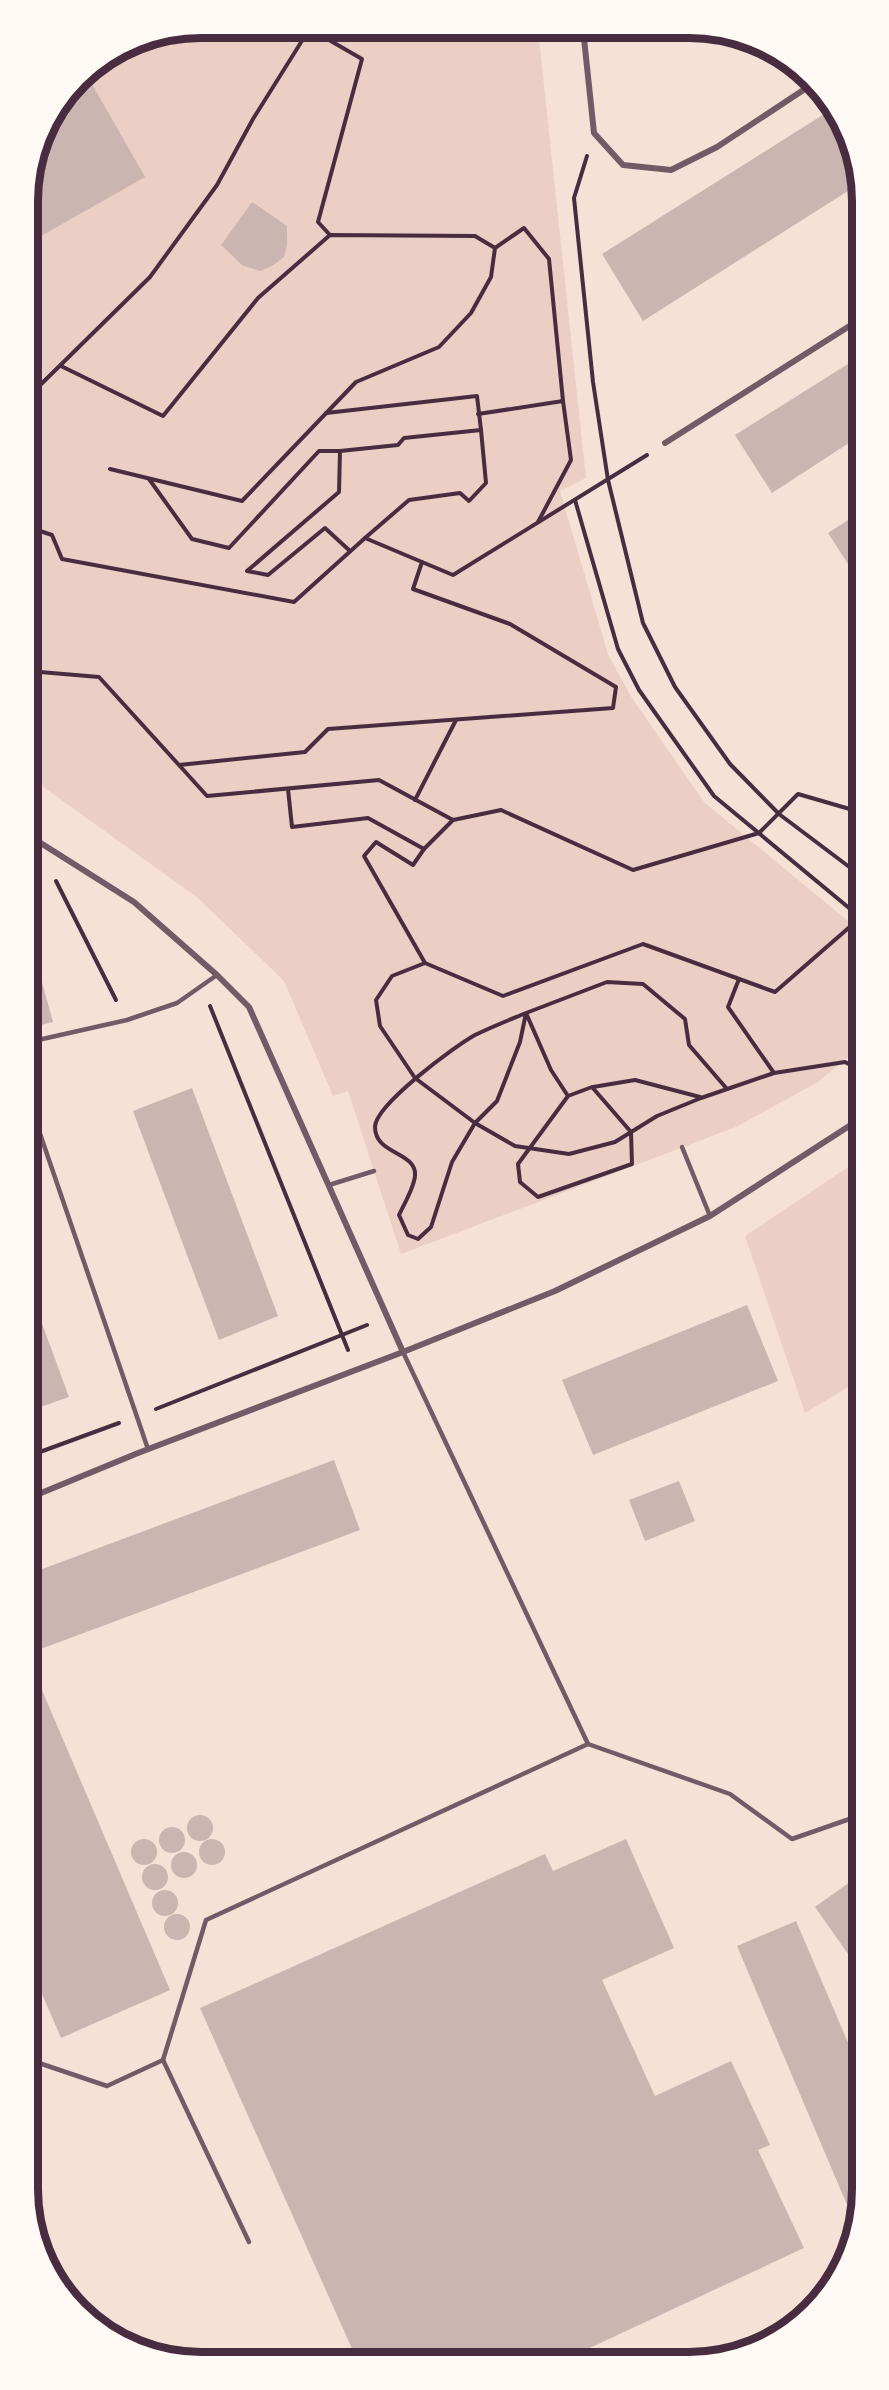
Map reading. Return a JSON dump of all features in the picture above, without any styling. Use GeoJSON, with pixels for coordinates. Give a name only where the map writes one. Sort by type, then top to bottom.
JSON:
{"type":"FeatureCollection","features":[{"type":"Feature","properties":{"kind":"street"},"geometry":{"type":"LineString","coordinates":[[584,37],[594,133],[623,165],[671,170],[717,147],[807,88]]}},
{"type":"Feature","properties":{"kind":"street"},"geometry":{"type":"LineString","coordinates":[[665,443],[852,324]]}},
{"type":"Feature","properties":{"kind":"street"},"geometry":{"type":"LineString","coordinates":[[38,841],[134,902],[217,975],[249,1007],[403,1352]]}},
{"type":"Feature","properties":{"kind":"street"},"geometry":{"type":"LineString","coordinates":[[37,1495],[148,1449],[403,1352],[555,1291],[710,1216],[852,1124]]}},
{"type":"Feature","properties":{"kind":"lane"},"geometry":{"type":"LineString","coordinates":[[38,1040],[126,1020],[177,1003],[217,975]]}},
{"type":"Feature","properties":{"kind":"lane"},"geometry":{"type":"LineString","coordinates":[[38,1126],[148,1449]]}},
{"type":"Feature","properties":{"kind":"lane"},"geometry":{"type":"LineString","coordinates":[[682,1147],[710,1216]]}},
{"type":"Feature","properties":{"kind":"lane"},"geometry":{"type":"LineString","coordinates":[[329,1185],[374,1171]]}},
{"type":"Feature","properties":{"kind":"lane"},"geometry":{"type":"LineString","coordinates":[[403,1352],[588,1744]]}},
{"type":"Feature","properties":{"kind":"lane"},"geometry":{"type":"LineString","coordinates":[[249,2242],[163,2060],[206,1920],[588,1744],[730,1794],[792,1839],[851,1818]]}},
{"type":"Feature","properties":{"kind":"lane"},"geometry":{"type":"LineString","coordinates":[[37,2062],[107,2086],[163,2060]]}},
{"type":"Feature","properties":{"kind":"path"},"geometry":{"type":"LineString","coordinates":[[38,388],[150,277],[217,185],[253,119],[304,37]]}},
{"type":"Feature","properties":{"kind":"path"},"geometry":{"type":"LineString","coordinates":[[325,37],[362,59],[318,222],[330,235]]}},
{"type":"Feature","properties":{"kind":"path"},"geometry":{"type":"LineString","coordinates":[[594,133],[574,198],[593,382],[608,480],[643,623],[675,687],[730,764],[778,814],[852,869]]}},
{"type":"Feature","properties":{"kind":"path"},"geometry":{"type":"LineString","coordinates":[[110,469],[242,501],[356,382],[439,347],[471,313],[490,277],[495,248],[524,228],[549,259],[570,460],[537,524]]}},
{"type":"Feature","properties":{"kind":"path"},"geometry":{"type":"LineString","coordinates":[[61,366],[163,416],[258,298],[330,235],[475,236],[495,248]]}},
{"type":"Feature","properties":{"kind":"path"},"geometry":{"type":"LineString","coordinates":[[38,530],[52,535],[62,559],[294,602],[409,501],[460,493],[469,501],[486,483],[477,396],[325,413]]}},
{"type":"Feature","properties":{"kind":"path"},"geometry":{"type":"LineString","coordinates":[[478,414],[563,401]]}},
{"type":"Feature","properties":{"kind":"path"},"geometry":{"type":"LineString","coordinates":[[149,478],[192,539],[229,548],[319,451],[398,445],[404,438],[481,430]]}},
{"type":"Feature","properties":{"kind":"path"},"geometry":{"type":"LineString","coordinates":[[365,538],[453,575],[665,443]]}},
{"type":"Feature","properties":{"kind":"path"},"geometry":{"type":"LineString","coordinates":[[340,451],[339,492],[247,571],[268,575],[325,528],[350,551]]}},
{"type":"Feature","properties":{"kind":"path"},"geometry":{"type":"LineString","coordinates":[[574,500],[618,649],[639,690],[714,796],[852,910]]}},
{"type":"Feature","properties":{"kind":"path"},"geometry":{"type":"LineString","coordinates":[[179,765],[305,752],[328,729],[613,708],[616,687],[510,624],[413,589],[422,562]]}},
{"type":"Feature","properties":{"kind":"path"},"geometry":{"type":"LineString","coordinates":[[38,672],[99,677],[207,796],[379,780],[453,820]]}},
{"type":"Feature","properties":{"kind":"path"},"geometry":{"type":"LineString","coordinates":[[415,800],[457,719]]}},
{"type":"Feature","properties":{"kind":"path"},"geometry":{"type":"LineString","coordinates":[[288,789],[292,827],[368,818],[424,849]]}},
{"type":"Feature","properties":{"kind":"path"},"geometry":{"type":"LineString","coordinates":[[852,810],[798,794],[759,833],[633,870],[501,810],[453,820],[424,849],[413,865],[376,842],[364,856],[425,963],[503,996],[643,944],[775,992],[852,924]]}},
{"type":"Feature","properties":{"kind":"path"},"geometry":{"type":"LineString","coordinates":[[55,880],[118,1005]]}},
{"type":"Feature","properties":{"kind":"path"},"geometry":{"type":"LineString","coordinates":[[425,963],[392,976],[376,1000],[380,1026],[415,1078],[475,1123],[515,1146],[569,1154],[615,1142],[657,1116],[774,1073],[845,1062],[852,1066]]}},
{"type":"Feature","properties":{"kind":"path"},"geometry":{"type":"LineString","coordinates":[[739,979],[728,1006],[774,1073]]}},
{"type":"Feature","properties":{"kind":"path"},"geometry":{"type":"LineString","coordinates":[[526,1013],[520,1042],[497,1101],[475,1123],[452,1162],[432,1227],[418,1239],[408,1235],[399,1215],[415,1180],[415,1169],[409,1158],[394,1154],[380,1143],[375,1127],[379,1114],[415,1078],[474,1036],[526,1013],[607,982],[643,984],[685,1019],[690,1045],[727,1089]]}},
{"type":"Feature","properties":{"kind":"path"},"geometry":{"type":"LineString","coordinates":[[201,986],[343,1335]]}},
{"type":"Feature","properties":{"kind":"path"},"geometry":{"type":"LineString","coordinates":[[526,1013],[551,1070],[568,1096]]}},
{"type":"Feature","properties":{"kind":"path"},"geometry":{"type":"LineString","coordinates":[[592,1087],[631,1132],[632,1164],[538,1197],[520,1182],[518,1164],[568,1096],[592,1087],[635,1080],[701,1098]]}},
{"type":"Feature","properties":{"kind":"path"},"geometry":{"type":"LineString","coordinates":[[37,1453],[388,1317]]}},
{"type":"Feature","properties":{"kind":"shaded area"},"geometry":{"type":"Polygon","coordinates":[[[200,37],[539,37],[586,478],[560,491],[608,654],[630,695],[704,802],[852,924],[852,1054],[818,1082],[736,1127],[401,1254],[348,1091],[333,1096],[284,981],[198,898],[38,783],[38,190],[43,158],[50,138],[65,110],[85,85],[101,71],[138,50],[169,41],[200,37]]]}},
{"type":"Feature","properties":{"kind":"shaded area"},"geometry":{"type":"Polygon","coordinates":[[[852,1165],[851,1385],[805,1413],[745,1236],[852,1165]]]}},
{"type":"Feature","properties":{"kind":"building"},"geometry":{"type":"Polygon","coordinates":[[[90,81],[145,177],[38,238],[38,190],[43,158],[59,119],[90,81]]]}},
{"type":"Feature","properties":{"kind":"building"},"geometry":{"type":"Polygon","coordinates":[[[826,113],[835,128],[843,148],[851,189],[643,321],[602,254],[826,113]]]}},
{"type":"Feature","properties":{"kind":"building"},"geometry":{"type":"Polygon","coordinates":[[[252,202],[287,226],[287,245],[284,257],[260,271],[242,265],[221,245],[252,202]]]}},
{"type":"Feature","properties":{"kind":"building"},"geometry":{"type":"Polygon","coordinates":[[[852,361],[852,447],[849,443],[772,493],[735,435],[852,361]]]}},
{"type":"Feature","properties":{"kind":"building"},"geometry":{"type":"Polygon","coordinates":[[[852,518],[852,570],[828,533],[852,518]]]}},
{"type":"Feature","properties":{"kind":"building"},"geometry":{"type":"Polygon","coordinates":[[[38,966],[53,1022],[38,1026],[38,966]]]}},
{"type":"Feature","properties":{"kind":"building"},"geometry":{"type":"Polygon","coordinates":[[[192,1088],[278,1316],[219,1340],[133,1111],[192,1088]]]}},
{"type":"Feature","properties":{"kind":"building"},"geometry":{"type":"Polygon","coordinates":[[[747,1305],[778,1381],[593,1455],[562,1380],[747,1305]]]}},
{"type":"Feature","properties":{"kind":"building"},"geometry":{"type":"Polygon","coordinates":[[[37,1311],[69,1397],[37,1408],[37,1311]]]}},
{"type":"Feature","properties":{"kind":"building"},"geometry":{"type":"Polygon","coordinates":[[[334,1460],[360,1530],[37,1650],[37,1571],[334,1460]]]}},
{"type":"Feature","properties":{"kind":"building"},"geometry":{"type":"Polygon","coordinates":[[[679,1481],[695,1521],[645,1541],[629,1500],[679,1481]]]}},
{"type":"Feature","properties":{"kind":"building"},"geometry":{"type":"Polygon","coordinates":[[[37,1679],[170,1990],[61,2038],[37,1982],[37,1679]]]}},
{"type":"Feature","properties":{"kind":"building"},"geometry":{"type":"Polygon","coordinates":[[[200,1815],[209,1819],[213,1828],[209,1837],[200,1841],[191,1837],[187,1828],[191,1819],[200,1815]]]}},
{"type":"Feature","properties":{"kind":"building"},"geometry":{"type":"Polygon","coordinates":[[[172,1827],[181,1831],[185,1840],[181,1849],[172,1853],[163,1849],[159,1840],[163,1831],[172,1827]]]}},
{"type":"Feature","properties":{"kind":"building"},"geometry":{"type":"Polygon","coordinates":[[[144,1839],[153,1843],[157,1852],[153,1861],[144,1865],[135,1861],[131,1852],[135,1843],[144,1839]]]}},
{"type":"Feature","properties":{"kind":"building"},"geometry":{"type":"Polygon","coordinates":[[[212,1839],[221,1843],[225,1852],[221,1861],[212,1865],[203,1861],[199,1852],[203,1843],[212,1839]]]}},
{"type":"Feature","properties":{"kind":"building"},"geometry":{"type":"Polygon","coordinates":[[[626,1839],[674,1948],[602,1980],[655,2096],[731,2061],[770,2145],[758,2150],[804,2248],[581,2352],[353,2352],[200,2008],[545,1854],[553,1871],[626,1839]]]}},
{"type":"Feature","properties":{"kind":"building"},"geometry":{"type":"Polygon","coordinates":[[[184,1852],[193,1856],[197,1865],[193,1874],[184,1878],[175,1874],[171,1865],[175,1856],[184,1852]]]}},
{"type":"Feature","properties":{"kind":"building"},"geometry":{"type":"Polygon","coordinates":[[[155,1864],[164,1868],[168,1877],[164,1886],[155,1890],[146,1886],[142,1877],[146,1868],[155,1864]]]}},
{"type":"Feature","properties":{"kind":"building"},"geometry":{"type":"Polygon","coordinates":[[[851,1881],[851,1952],[848,1954],[815,1907],[851,1881]]]}},
{"type":"Feature","properties":{"kind":"building"},"geometry":{"type":"Polygon","coordinates":[[[165,1890],[174,1894],[178,1903],[174,1912],[165,1916],[156,1912],[152,1903],[156,1894],[165,1890]]]}},
{"type":"Feature","properties":{"kind":"building"},"geometry":{"type":"Polygon","coordinates":[[[177,1914],[186,1918],[190,1927],[186,1936],[177,1940],[168,1936],[164,1927],[168,1918],[177,1914]]]}},
{"type":"Feature","properties":{"kind":"building"},"geometry":{"type":"Polygon","coordinates":[[[796,1921],[851,2050],[849,2211],[737,1946],[796,1921]]]}}]}
